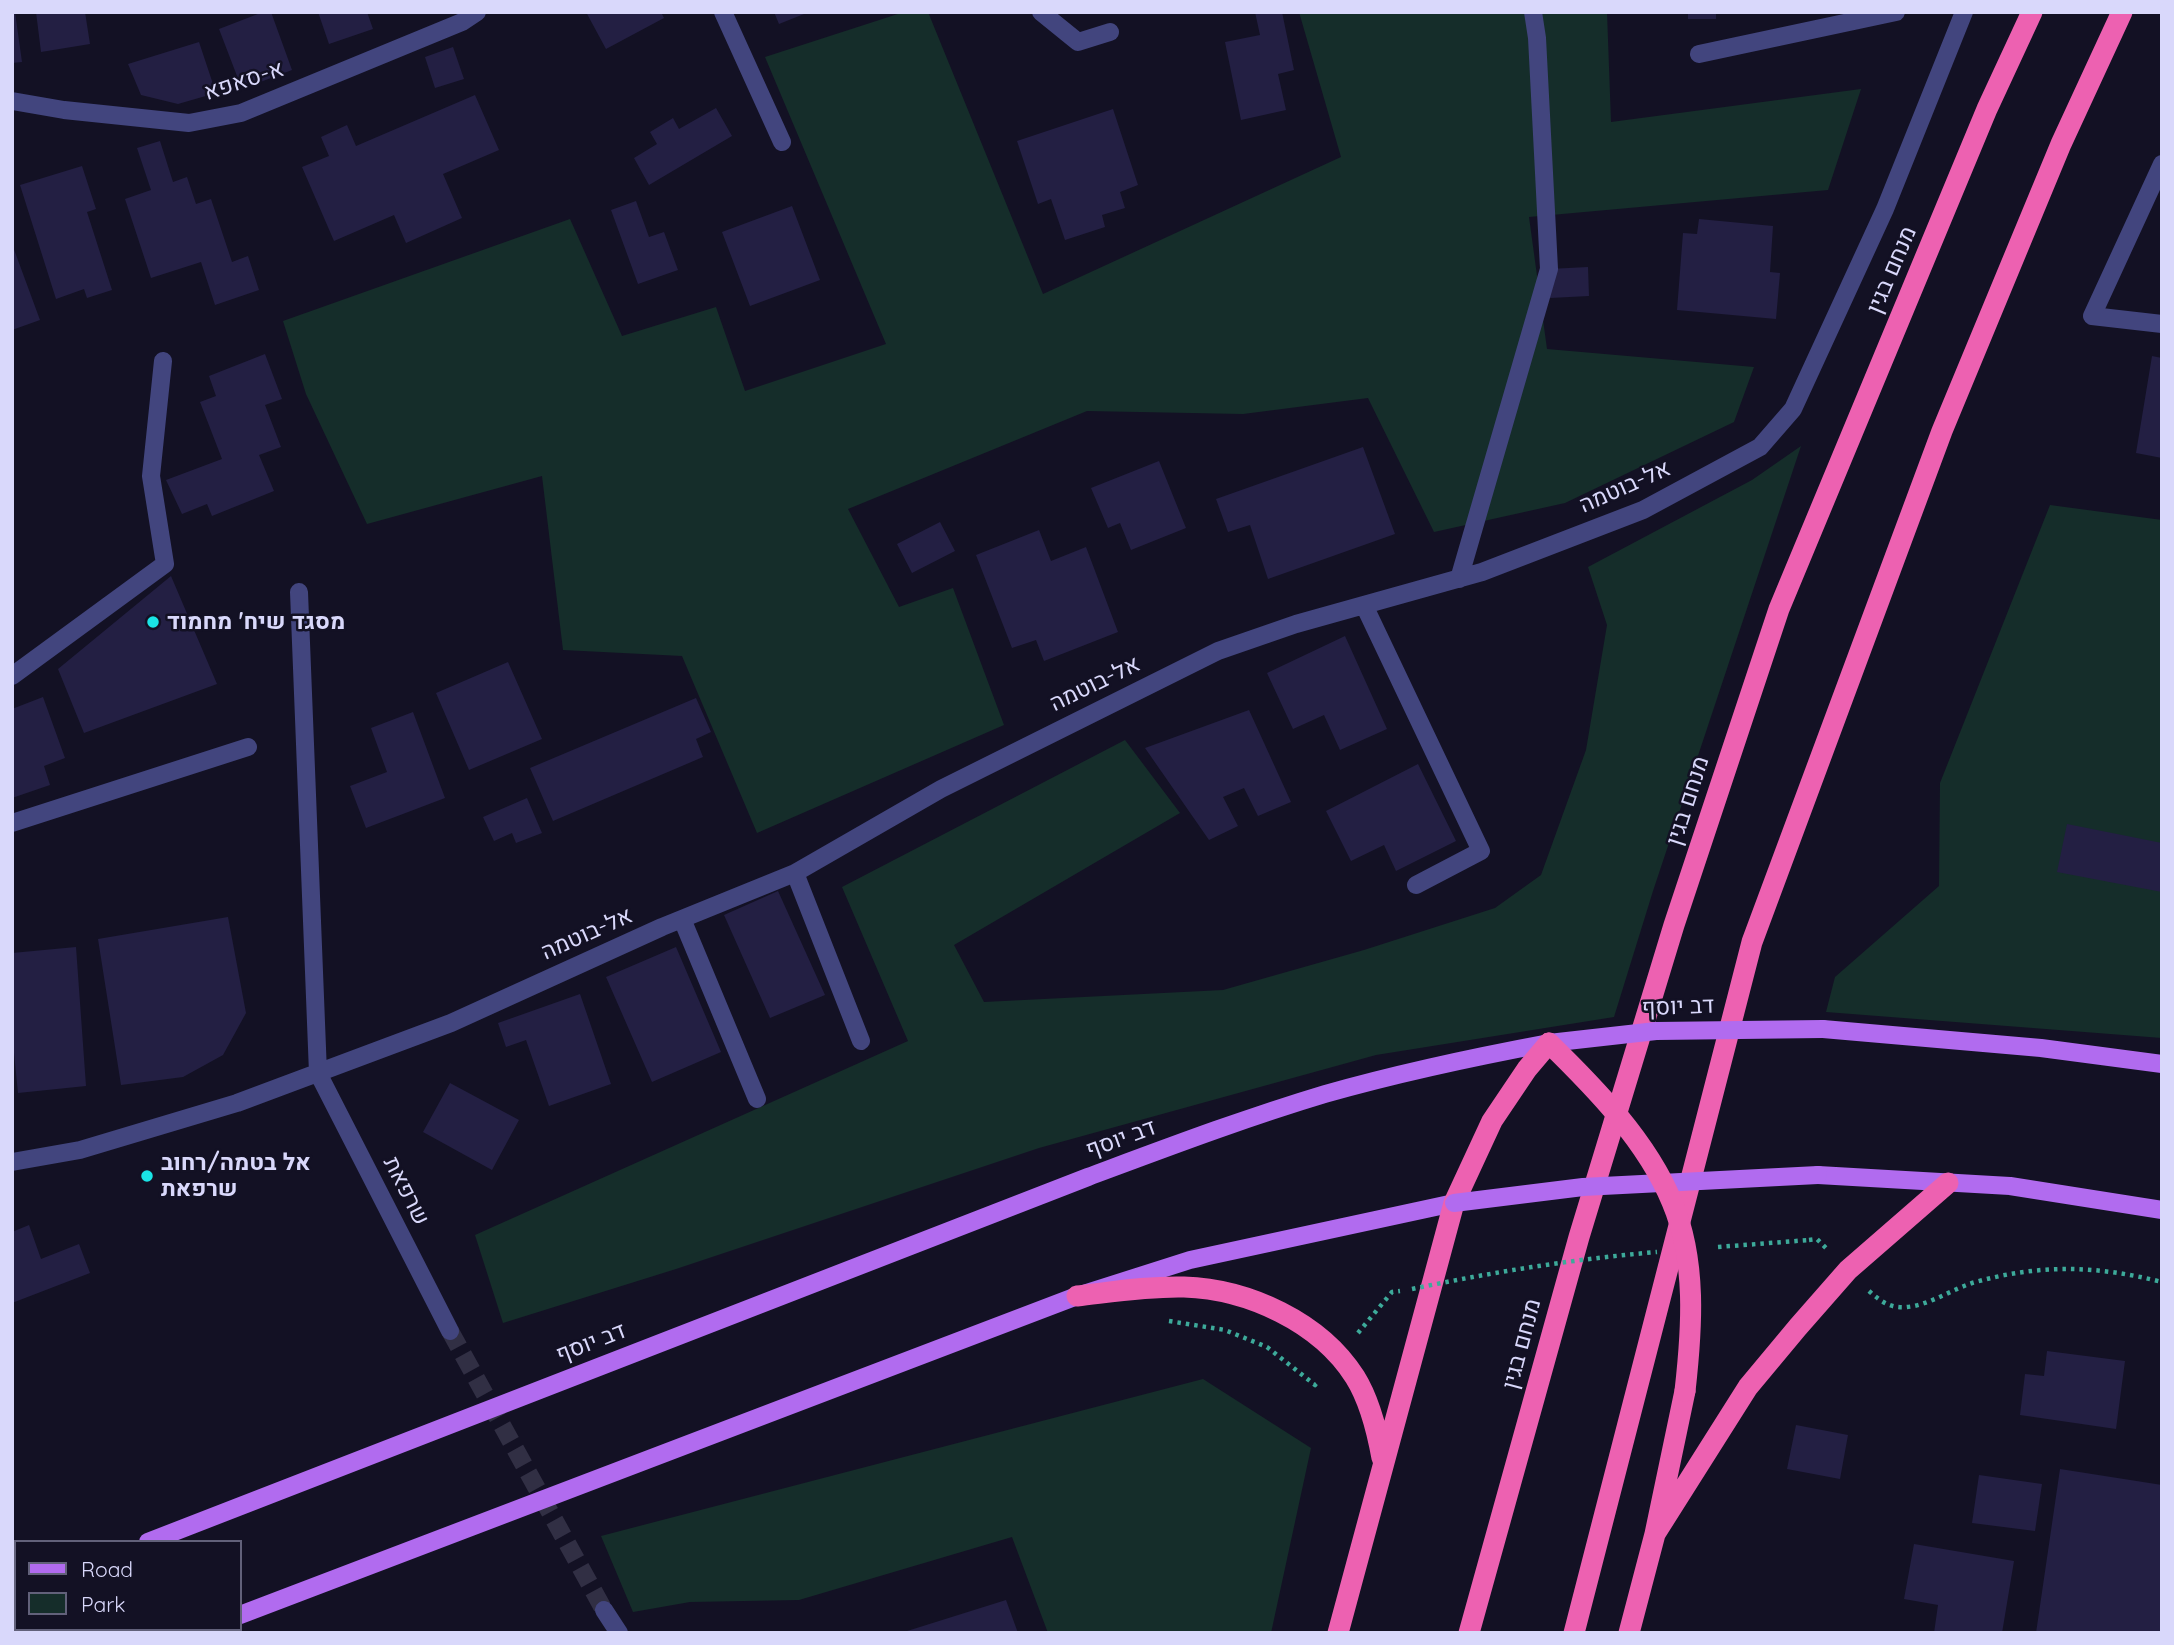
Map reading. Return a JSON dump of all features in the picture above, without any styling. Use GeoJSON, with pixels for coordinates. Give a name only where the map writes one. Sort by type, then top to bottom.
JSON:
{"type":"FeatureCollection","features":[{"type":"Feature","properties":{"kind":"highway","name":"מנחם בגין"},"geometry":{"type":"LineString","coordinates":[[1469,1633],[1579,1237],[1674,925],[1779,609],[1982,122],[2032,12]]}},
{"type":"Feature","properties":{"kind":"highway"},"geometry":{"type":"LineString","coordinates":[[1574,1633],[1752,942],[1942,431],[2061,144],[2122,12]]}},
{"type":"Feature","properties":{"kind":"highway"},"geometry":{"type":"LineString","coordinates":[[1338,1633],[1383,1467],[1424,1292],[1454,1203],[1492,1121],[1527,1069],[1549,1043],[1588,1082],[1627,1129],[1663,1182],[1680,1226],[1685,1250],[1691,1320],[1685,1391],[1655,1534],[1629,1633]]}},
{"type":"Feature","properties":{"kind":"highway"},"geometry":{"type":"LineString","coordinates":[[1655,1534],[1748,1387],[1849,1270],[1948,1182]]}},
{"type":"Feature","properties":{"kind":"highway"},"geometry":{"type":"LineString","coordinates":[[1077,1296],[1185,1287],[1225,1293],[1268,1306],[1304,1326],[1354,1375],[1377,1432],[1383,1467]]}},
{"type":"Feature","properties":{"kind":"main road","name":"דב יוסף"},"geometry":{"type":"LineString","coordinates":[[153,1540],[1088,1177],[1240,1121],[1326,1094],[1451,1062],[1549,1043],[1656,1031],[1823,1029],[2041,1048],[2162,1065]]}},
{"type":"Feature","properties":{"kind":"main road"},"geometry":{"type":"LineString","coordinates":[[242,1614],[1077,1296],[1190,1260],[1418,1210],[1583,1187],[1818,1175],[2010,1186],[2162,1210]]}},
{"type":"Feature","properties":{"kind":"street","name":"א-סאפא"},"geometry":{"type":"LineString","coordinates":[[12,101],[64,110],[189,123],[241,113],[462,22],[477,12]]}},
{"type":"Feature","properties":{"kind":"street"},"geometry":{"type":"LineString","coordinates":[[723,12],[782,142]]}},
{"type":"Feature","properties":{"kind":"street"},"geometry":{"type":"LineString","coordinates":[[1041,12],[1078,41],[1110,32]]}},
{"type":"Feature","properties":{"kind":"street"},"geometry":{"type":"LineString","coordinates":[[1459,579],[1549,269],[1537,38],[1533,12]]}},
{"type":"Feature","properties":{"kind":"street"},"geometry":{"type":"LineString","coordinates":[[1699,54],[1896,12]]}},
{"type":"Feature","properties":{"kind":"street","name":"אל-בוטמה"},"geometry":{"type":"LineString","coordinates":[[12,1162],[80,1150],[237,1103],[451,1023],[682,919],[795,873],[941,789],[1218,651],[1296,624],[1459,579],[1643,510],[1760,447],[1793,409],[1885,209],[1964,12]]}},
{"type":"Feature","properties":{"kind":"street"},"geometry":{"type":"LineString","coordinates":[[2162,164],[2092,316],[2162,324]]}},
{"type":"Feature","properties":{"kind":"street"},"geometry":{"type":"LineString","coordinates":[[12,676],[165,564],[151,476],[163,361]]}},
{"type":"Feature","properties":{"kind":"street"},"geometry":{"type":"LineString","coordinates":[[299,592],[318,1073]]}},
{"type":"Feature","properties":{"kind":"street"},"geometry":{"type":"LineString","coordinates":[[1364,605],[1481,851],[1416,885]]}},
{"type":"Feature","properties":{"kind":"street"},"geometry":{"type":"LineString","coordinates":[[12,823],[248,747]]}},
{"type":"Feature","properties":{"kind":"street"},"geometry":{"type":"LineString","coordinates":[[795,873],[862,1041]]}},
{"type":"Feature","properties":{"kind":"street"},"geometry":{"type":"LineString","coordinates":[[682,919],[757,1098]]}},
{"type":"Feature","properties":{"kind":"street","name":"שרפאת"},"geometry":{"type":"LineString","coordinates":[[318,1073],[450,1331]]}},
{"type":"Feature","properties":{"kind":"street"},"geometry":{"type":"LineString","coordinates":[[604,1610],[619,1633]]}},
{"type":"Feature","properties":{"kind":"path"},"geometry":{"type":"LineString","coordinates":[[1156,1322],[1169,1321],[1225,1330],[1267,1347],[1315,1385],[1392,1292],[1424,1292],[1488,1273],[1595,1257],[1817,1239],[1879,1301],[1904,1308],[1916,1306],[1960,1287],[2030,1269],[2106,1270],[2162,1282]]}},
{"type":"Feature","properties":{"kind":"green space"},"geometry":{"type":"Polygon","coordinates":[[[904,12],[928,12],[1043,294],[1341,157],[1299,12],[1607,12],[1611,122],[1861,89],[1828,190],[1529,217],[1547,349],[1754,367],[1734,422],[1565,503],[1434,532],[1368,398],[1243,414],[1087,411],[848,509],[899,607],[953,588],[1004,725],[757,833],[682,656],[563,650],[542,476],[367,524],[306,394],[283,321],[570,219],[622,336],[716,307],[745,391],[886,344],[765,57],[904,12]]]}},
{"type":"Feature","properties":{"kind":"green space"},"geometry":{"type":"Polygon","coordinates":[[[1801,446],[1653,891],[1614,1017],[1376,1055],[1039,1148],[676,1269],[503,1323],[475,1235],[908,1041],[842,887],[1125,740],[1180,813],[954,945],[984,1002],[1223,990],[1364,950],[1495,908],[1541,875],[1586,750],[1607,625],[1588,567],[1752,480],[1801,446]]]}},
{"type":"Feature","properties":{"kind":"green space"},"geometry":{"type":"Polygon","coordinates":[[[2050,505],[2162,520],[2162,1038],[1826,1012],[1835,977],[1939,886],[1940,783],[2050,505]]]}},
{"type":"Feature","properties":{"kind":"green space"},"geometry":{"type":"Polygon","coordinates":[[[1203,1379],[1311,1448],[1271,1633],[1048,1633],[1012,1537],[799,1600],[690,1602],[633,1612],[601,1536],[1203,1379]]]}},
{"type":"Feature","properties":{"kind":"building"},"geometry":{"type":"Polygon","coordinates":[[[12,12],[15,12],[22,62],[12,63],[12,12]]]}},
{"type":"Feature","properties":{"kind":"building"},"geometry":{"type":"Polygon","coordinates":[[[36,12],[85,12],[90,44],[41,52],[36,12]]]}},
{"type":"Feature","properties":{"kind":"building"},"geometry":{"type":"Polygon","coordinates":[[[263,12],[271,12],[292,70],[242,89],[219,29],[263,12]]]}},
{"type":"Feature","properties":{"kind":"building"},"geometry":{"type":"Polygon","coordinates":[[[318,12],[367,12],[373,29],[329,44],[318,12]]]}},
{"type":"Feature","properties":{"kind":"building"},"geometry":{"type":"Polygon","coordinates":[[[586,12],[661,12],[664,18],[606,49],[586,12]]]}},
{"type":"Feature","properties":{"kind":"building"},"geometry":{"type":"Polygon","coordinates":[[[774,12],[809,12],[779,24],[774,12]]]}},
{"type":"Feature","properties":{"kind":"building"},"geometry":{"type":"Polygon","coordinates":[[[1255,12],[1282,12],[1294,70],[1278,74],[1286,110],[1241,120],[1225,42],[1260,35],[1255,12]]]}},
{"type":"Feature","properties":{"kind":"building"},"geometry":{"type":"Polygon","coordinates":[[[1688,12],[1716,12],[1716,19],[1688,19],[1688,12]]]}},
{"type":"Feature","properties":{"kind":"building"},"geometry":{"type":"Polygon","coordinates":[[[199,42],[216,93],[178,104],[141,95],[128,64],[199,42]]]}},
{"type":"Feature","properties":{"kind":"building"},"geometry":{"type":"Polygon","coordinates":[[[453,47],[464,79],[435,88],[425,57],[453,47]]]}},
{"type":"Feature","properties":{"kind":"building"},"geometry":{"type":"Polygon","coordinates":[[[475,95],[499,150],[443,174],[462,218],[406,243],[394,215],[334,241],[302,167],[329,156],[321,137],[347,125],[356,146],[475,95]]]}},
{"type":"Feature","properties":{"kind":"building"},"geometry":{"type":"Polygon","coordinates":[[[716,108],[732,136],[649,185],[634,158],[657,144],[650,132],[673,118],[679,129],[716,108]]]}},
{"type":"Feature","properties":{"kind":"building"},"geometry":{"type":"Polygon","coordinates":[[[1113,109],[1138,185],[1120,192],[1125,208],[1102,215],[1105,227],[1065,240],[1051,199],[1038,204],[1017,141],[1113,109]]]}},
{"type":"Feature","properties":{"kind":"building"},"geometry":{"type":"Polygon","coordinates":[[[160,141],[173,182],[187,177],[196,204],[211,199],[232,262],[248,256],[259,290],[215,305],[201,262],[151,278],[125,199],[151,190],[137,148],[160,141]]]}},
{"type":"Feature","properties":{"kind":"building"},"geometry":{"type":"Polygon","coordinates":[[[82,166],[96,209],[87,212],[112,290],[87,298],[84,289],[56,299],[20,185],[82,166]]]}},
{"type":"Feature","properties":{"kind":"building"},"geometry":{"type":"Polygon","coordinates":[[[636,201],[649,237],[664,232],[678,270],[638,284],[611,210],[636,201]]]}},
{"type":"Feature","properties":{"kind":"building"},"geometry":{"type":"Polygon","coordinates":[[[792,206],[820,280],[750,306],[722,232],[792,206]]]}},
{"type":"Feature","properties":{"kind":"building"},"geometry":{"type":"Polygon","coordinates":[[[1699,219],[1773,226],[1770,272],[1780,273],[1776,319],[1677,310],[1683,233],[1697,234],[1699,219]]]}},
{"type":"Feature","properties":{"kind":"building"},"geometry":{"type":"Polygon","coordinates":[[[12,244],[40,320],[12,330],[12,244]]]}},
{"type":"Feature","properties":{"kind":"building"},"geometry":{"type":"Polygon","coordinates":[[[1588,267],[1589,296],[1550,298],[1549,269],[1588,267]]]}},
{"type":"Feature","properties":{"kind":"building"},"geometry":{"type":"Polygon","coordinates":[[[265,354],[282,399],[265,405],[281,447],[259,455],[274,491],[212,516],[207,504],[182,514],[166,480],[222,459],[200,402],[216,396],[209,376],[265,354]]]}},
{"type":"Feature","properties":{"kind":"building"},"geometry":{"type":"Polygon","coordinates":[[[2152,356],[2162,358],[2162,458],[2136,453],[2152,356]]]}},
{"type":"Feature","properties":{"kind":"building"},"geometry":{"type":"Polygon","coordinates":[[[1363,447],[1395,534],[1268,579],[1250,525],[1228,532],[1216,499],[1363,447]]]}},
{"type":"Feature","properties":{"kind":"building"},"geometry":{"type":"Polygon","coordinates":[[[1159,461],[1186,528],[1131,550],[1120,523],[1108,528],[1091,488],[1159,461]]]}},
{"type":"Feature","properties":{"kind":"building"},"geometry":{"type":"Polygon","coordinates":[[[940,522],[955,551],[912,573],[897,544],[940,522]]]}},
{"type":"Feature","properties":{"kind":"building"},"geometry":{"type":"Polygon","coordinates":[[[1039,530],[1051,561],[1086,547],[1118,632],[1044,661],[1036,640],[1012,648],[976,555],[1039,530]]]}},
{"type":"Feature","properties":{"kind":"building","name":"מסגד שיח' מחמוד"},"geometry":{"type":"Polygon","coordinates":[[[171,576],[217,684],[84,733],[58,669],[171,576]]]}},
{"type":"Feature","properties":{"kind":"building"},"geometry":{"type":"Polygon","coordinates":[[[1345,636],[1387,729],[1340,750],[1324,715],[1293,729],[1267,673],[1345,636]]]}},
{"type":"Feature","properties":{"kind":"building"},"geometry":{"type":"Polygon","coordinates":[[[508,662],[542,739],[469,770],[436,693],[508,662]]]}},
{"type":"Feature","properties":{"kind":"building"},"geometry":{"type":"Polygon","coordinates":[[[43,697],[65,758],[44,766],[50,785],[12,798],[12,709],[43,697]]]}},
{"type":"Feature","properties":{"kind":"building"},"geometry":{"type":"Polygon","coordinates":[[[696,698],[711,732],[696,739],[703,757],[553,821],[530,768],[696,698]]]}},
{"type":"Feature","properties":{"kind":"building"},"geometry":{"type":"Polygon","coordinates":[[[1249,710],[1291,802],[1258,816],[1244,788],[1223,797],[1238,826],[1209,840],[1145,748],[1249,710]]]}},
{"type":"Feature","properties":{"kind":"building"},"geometry":{"type":"Polygon","coordinates":[[[413,712],[445,798],[366,828],[350,786],[387,772],[371,728],[413,712]]]}},
{"type":"Feature","properties":{"kind":"building"},"geometry":{"type":"Polygon","coordinates":[[[1418,764],[1456,841],[1396,871],[1384,845],[1351,861],[1326,811],[1418,764]]]}},
{"type":"Feature","properties":{"kind":"building"},"geometry":{"type":"Polygon","coordinates":[[[527,798],[542,833],[516,843],[512,833],[494,841],[483,817],[527,798]]]}},
{"type":"Feature","properties":{"kind":"building"},"geometry":{"type":"Polygon","coordinates":[[[2067,824],[2162,843],[2162,892],[2057,872],[2067,824]]]}},
{"type":"Feature","properties":{"kind":"building"},"geometry":{"type":"Polygon","coordinates":[[[778,891],[825,995],[770,1018],[724,915],[778,891]]]}},
{"type":"Feature","properties":{"kind":"building"},"geometry":{"type":"Polygon","coordinates":[[[228,917],[246,1013],[223,1055],[183,1077],[121,1085],[98,939],[228,917]]]}},
{"type":"Feature","properties":{"kind":"building"},"geometry":{"type":"Polygon","coordinates":[[[76,947],[86,1086],[18,1093],[12,1033],[12,953],[76,947]]]}},
{"type":"Feature","properties":{"kind":"building"},"geometry":{"type":"Polygon","coordinates":[[[676,947],[721,1052],[652,1082],[606,977],[676,947]]]}},
{"type":"Feature","properties":{"kind":"building"},"geometry":{"type":"Polygon","coordinates":[[[580,994],[611,1084],[549,1106],[526,1040],[506,1047],[498,1023],[580,994]]]}},
{"type":"Feature","properties":{"kind":"building"},"geometry":{"type":"Polygon","coordinates":[[[450,1083],[519,1120],[492,1170],[423,1132],[450,1083]]]}},
{"type":"Feature","properties":{"kind":"building"},"geometry":{"type":"Polygon","coordinates":[[[29,1225],[41,1259],[79,1244],[90,1273],[12,1303],[12,1232],[29,1225]]]}},
{"type":"Feature","properties":{"kind":"building"},"geometry":{"type":"Polygon","coordinates":[[[2047,1351],[2125,1361],[2116,1429],[2020,1415],[2025,1374],[2044,1376],[2047,1351]]]}},
{"type":"Feature","properties":{"kind":"building"},"geometry":{"type":"Polygon","coordinates":[[[1796,1425],[1848,1435],[1840,1479],[1787,1469],[1796,1425]]]}},
{"type":"Feature","properties":{"kind":"building"},"geometry":{"type":"Polygon","coordinates":[[[2060,1469],[2162,1485],[2162,1633],[2036,1633],[2060,1469]]]}},
{"type":"Feature","properties":{"kind":"building"},"geometry":{"type":"Polygon","coordinates":[[[1979,1475],[2042,1484],[2035,1531],[1972,1523],[1979,1475]]]}},
{"type":"Feature","properties":{"kind":"building"},"geometry":{"type":"Polygon","coordinates":[[[1914,1544],[2014,1561],[2002,1633],[1934,1633],[1938,1605],[1904,1599],[1914,1544]]]}},
{"type":"Feature","properties":{"kind":"building"},"geometry":{"type":"Polygon","coordinates":[[[1006,1600],[1018,1633],[904,1633],[904,1632],[1006,1600]]]}},
{"type":"Feature","properties":{"kind":"tunnel"},"geometry":{"type":"LineString","coordinates":[[450,1331],[604,1610]]}},
{"type":"Feature","properties":{"kind":"place","name":"מסגד שיח' מחמוד"},"geometry":{"type":"Point","coordinates":[153,622]}},
{"type":"Feature","properties":{"kind":"place","name":"אל בטמה/רחוב שרפאת"},"geometry":{"type":"Point","coordinates":[147,1176]}}]}
